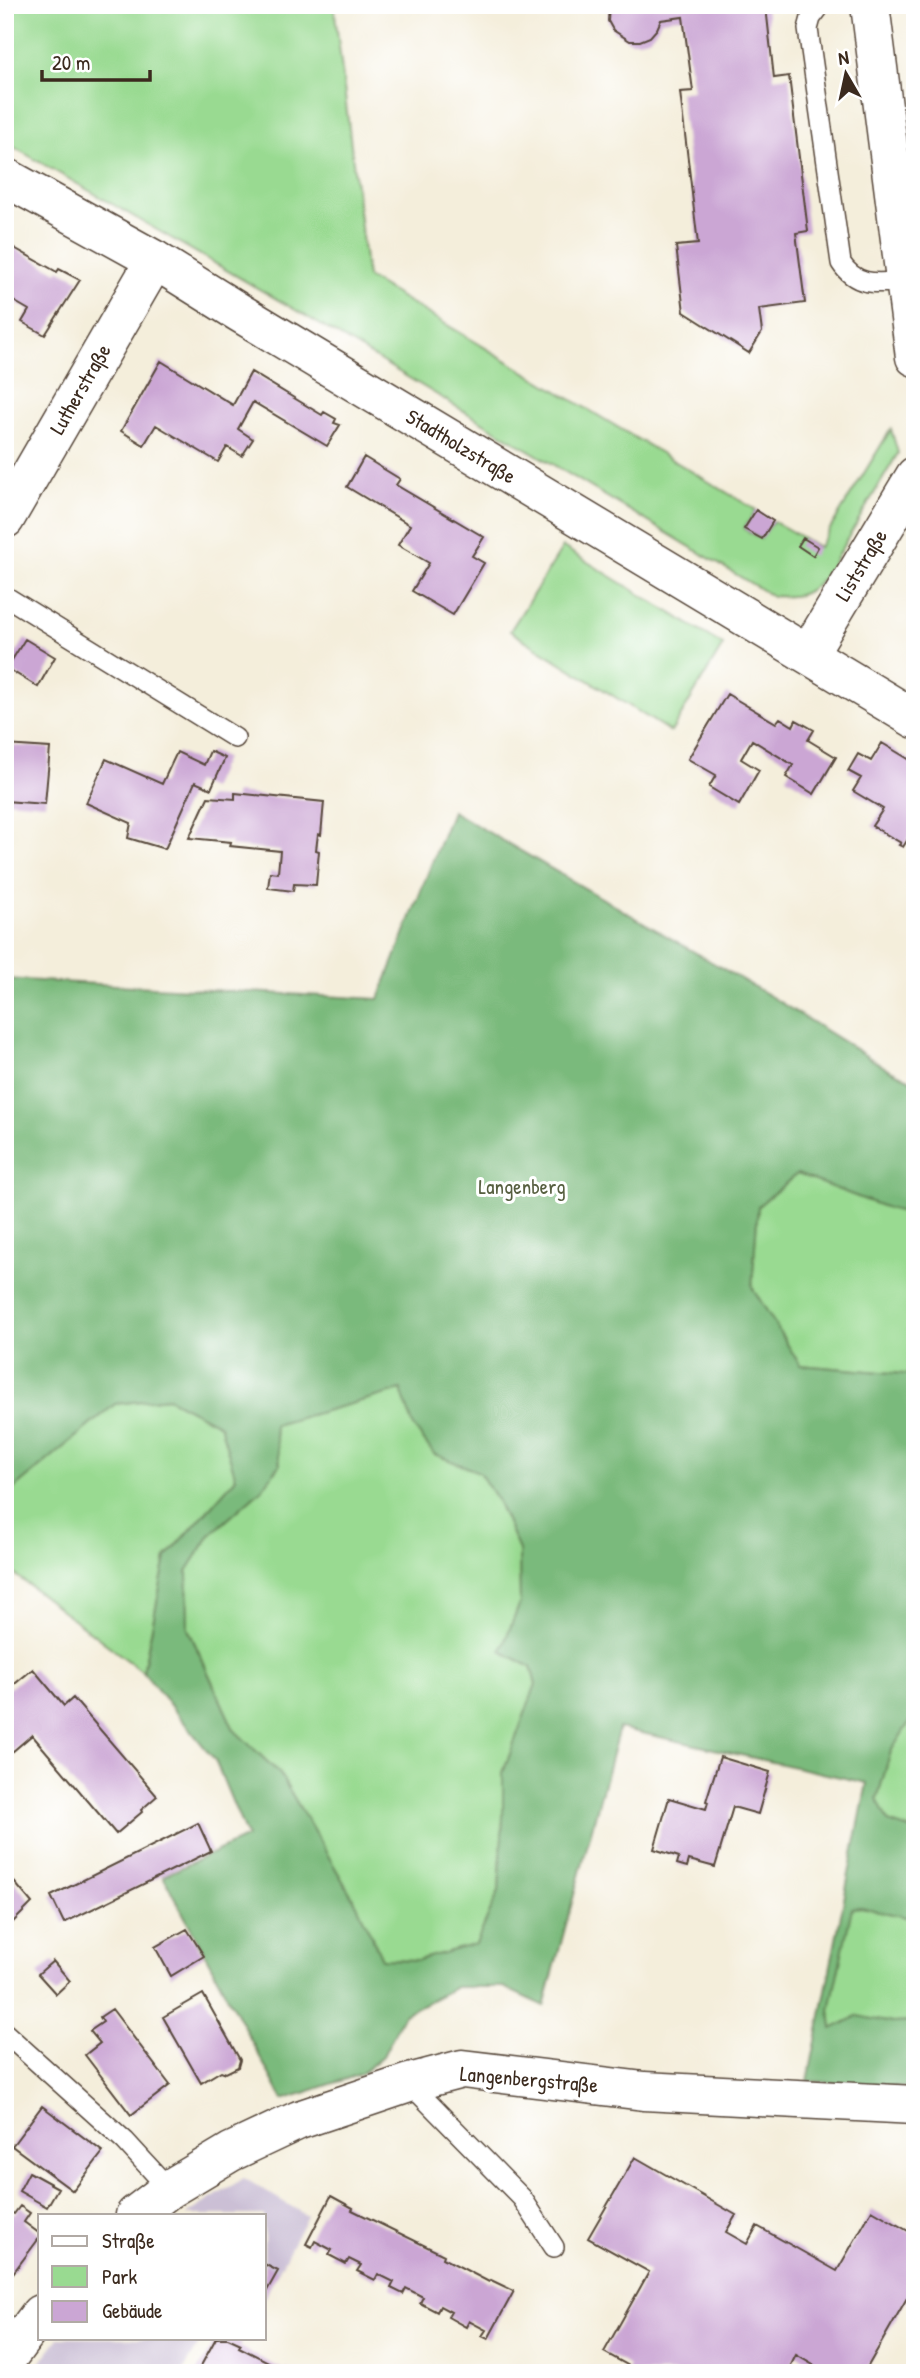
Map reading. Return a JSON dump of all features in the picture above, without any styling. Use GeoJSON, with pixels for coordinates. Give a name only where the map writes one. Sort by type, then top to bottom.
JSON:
{"type":"FeatureCollection","features":[{"type":"Feature","properties":{"kind":"street"},"geometry":{"type":"LineString","coordinates":[[870,5],[914,338]]}},
{"type":"Feature","properties":{"kind":"street","name":"Stadtholzstraße"},"geometry":{"type":"LineString","coordinates":[[5,177],[155,260],[915,719]]}},
{"type":"Feature","properties":{"kind":"street","name":"Lutherstraße"},"geometry":{"type":"LineString","coordinates":[[5,519],[155,260]]}},
{"type":"Feature","properties":{"kind":"street","name":"Liststraße"},"geometry":{"type":"LineString","coordinates":[[808,654],[915,476]]}},
{"type":"Feature","properties":{"kind":"street","name":"Langenbergstraße"},"geometry":{"type":"LineString","coordinates":[[136,2214],[169,2189],[231,2152],[299,2120],[409,2083],[462,2069],[644,2091],[915,2105]]}},
{"type":"Feature","properties":{"kind":"street"},"geometry":{"type":"LineString","coordinates":[[5,2361],[38,2317]]}},
{"type":"Feature","properties":{"kind":"lane"},"geometry":{"type":"LineString","coordinates":[[821,5],[811,18],[808,29],[841,263],[849,275],[861,280],[876,283],[906,281]]}},
{"type":"Feature","properties":{"kind":"lane"},"geometry":{"type":"LineString","coordinates":[[5,596],[235,738]]}},
{"type":"Feature","properties":{"kind":"lane"},"geometry":{"type":"LineString","coordinates":[[5,2033],[125,2141],[169,2189]]}},
{"type":"Feature","properties":{"kind":"lane"},"geometry":{"type":"LineString","coordinates":[[409,2083],[522,2198],[554,2246]]}},
{"type":"Feature","properties":{"kind":"shaded area"},"geometry":{"type":"Polygon","coordinates":[[[244,2178],[307,2216],[266,2295],[266,2214],[188,2214],[244,2178]]]}},
{"type":"Feature","properties":{"kind":"shaded area"},"geometry":{"type":"Polygon","coordinates":[[[57,2340],[202,2340],[182,2373],[32,2373],[57,2340]]]}},
{"type":"Feature","properties":{"kind":"green space"},"geometry":{"type":"Polygon","coordinates":[[[5,5],[334,5],[367,277],[756,510],[744,529],[761,539],[773,521],[819,547],[891,429],[898,453],[826,575],[802,594],[772,596],[304,315],[5,142],[5,5]]]}},
{"type":"Feature","properties":{"kind":"green space"},"geometry":{"type":"Polygon","coordinates":[[[563,547],[723,645],[671,732],[510,631],[563,547]]]}},
{"type":"Feature","properties":{"kind":"green space","name":"Langenberg"},"geometry":{"type":"Polygon","coordinates":[[[452,811],[770,996],[886,1068],[915,1082],[915,1215],[887,1208],[797,1174],[758,1206],[752,1287],[800,1365],[915,1375],[915,1717],[891,1751],[877,1799],[888,1822],[915,1831],[915,1919],[861,1907],[852,1908],[830,2009],[832,2029],[858,2016],[892,2023],[915,2022],[915,2088],[808,2081],[867,1783],[619,1728],[544,2006],[503,1987],[456,1987],[404,2014],[383,2056],[361,2074],[283,2100],[163,1876],[247,1837],[215,1760],[143,1672],[166,1558],[236,1478],[220,1425],[168,1398],[115,1404],[5,1496],[5,979],[379,999],[452,811]],[[401,1390],[274,1425],[280,1464],[262,1489],[210,1535],[187,1571],[188,1629],[234,1730],[280,1774],[357,1905],[382,1959],[418,1960],[476,1944],[499,1891],[503,1773],[536,1684],[531,1667],[501,1651],[520,1603],[519,1550],[497,1500],[479,1472],[434,1454],[414,1427],[401,1390]]]}},
{"type":"Feature","properties":{"kind":"green space"},"geometry":{"type":"Polygon","coordinates":[[[797,1174],[887,1208],[915,1215],[915,1375],[800,1365],[752,1287],[758,1206],[797,1174]]]}},
{"type":"Feature","properties":{"kind":"green space"},"geometry":{"type":"Polygon","coordinates":[[[401,1390],[414,1427],[434,1454],[479,1472],[497,1500],[519,1550],[520,1603],[501,1651],[531,1667],[536,1684],[503,1773],[499,1891],[477,1944],[418,1960],[382,1959],[357,1905],[280,1774],[234,1730],[188,1628],[187,1571],[210,1535],[262,1489],[280,1464],[274,1425],[401,1390]]]}},
{"type":"Feature","properties":{"kind":"green space"},"geometry":{"type":"Polygon","coordinates":[[[168,1398],[220,1425],[236,1478],[166,1558],[143,1672],[5,1567],[5,1496],[115,1404],[168,1398]]]}},
{"type":"Feature","properties":{"kind":"green space"},"geometry":{"type":"Polygon","coordinates":[[[915,1717],[915,1831],[888,1822],[877,1799],[891,1751],[915,1717]]]}},
{"type":"Feature","properties":{"kind":"green space"},"geometry":{"type":"Polygon","coordinates":[[[861,1907],[915,1919],[915,2022],[892,2023],[858,2017],[832,2029],[830,2009],[851,1908],[861,1907]]]}},
{"type":"Feature","properties":{"kind":"building"},"geometry":{"type":"Polygon","coordinates":[[[609,5],[766,7],[774,78],[789,76],[808,231],[796,233],[805,303],[759,309],[762,332],[749,353],[684,312],[676,246],[698,244],[680,92],[693,91],[683,17],[661,20],[650,37],[630,41],[613,30],[608,21],[609,5]]]}},
{"type":"Feature","properties":{"kind":"building"},"geometry":{"type":"Polygon","coordinates":[[[9,245],[57,272],[59,269],[80,280],[45,335],[22,322],[29,310],[5,296],[5,252],[9,245]]]}},
{"type":"Feature","properties":{"kind":"building"},"geometry":{"type":"Polygon","coordinates":[[[161,361],[233,405],[251,372],[322,415],[324,412],[336,419],[334,423],[340,425],[327,446],[253,402],[238,429],[253,439],[242,456],[227,447],[218,462],[156,425],[144,445],[121,431],[161,361]]]}},
{"type":"Feature","properties":{"kind":"building"},"geometry":{"type":"Polygon","coordinates":[[[364,457],[400,479],[396,485],[484,537],[472,556],[484,563],[453,615],[412,591],[429,563],[398,545],[410,525],[347,487],[364,457]]]}},
{"type":"Feature","properties":{"kind":"building"},"geometry":{"type":"Polygon","coordinates":[[[756,510],[773,521],[762,539],[744,529],[756,510]]]}},
{"type":"Feature","properties":{"kind":"building"},"geometry":{"type":"Polygon","coordinates":[[[803,538],[818,547],[813,556],[798,546],[803,538]]]}},
{"type":"Feature","properties":{"kind":"building"},"geometry":{"type":"Polygon","coordinates":[[[25,639],[55,657],[38,687],[7,668],[25,639]]]}},
{"type":"Feature","properties":{"kind":"building"},"geometry":{"type":"Polygon","coordinates":[[[727,694],[776,723],[780,718],[793,726],[796,720],[814,730],[808,740],[836,757],[814,794],[786,777],[793,765],[752,740],[741,759],[759,770],[739,805],[709,787],[716,775],[688,759],[727,694]]]}},
{"type":"Feature","properties":{"kind":"building"},"geometry":{"type":"Polygon","coordinates":[[[882,743],[915,763],[915,828],[903,847],[899,845],[901,843],[872,826],[883,809],[853,791],[861,778],[848,771],[858,754],[871,761],[882,743]]]}},
{"type":"Feature","properties":{"kind":"building"},"geometry":{"type":"Polygon","coordinates":[[[5,745],[50,748],[45,804],[5,801],[5,745]]]}},
{"type":"Feature","properties":{"kind":"building"},"geometry":{"type":"Polygon","coordinates":[[[210,751],[225,758],[211,789],[195,782],[165,849],[128,838],[131,823],[86,803],[106,759],[162,784],[177,752],[204,765],[210,751]]]}},
{"type":"Feature","properties":{"kind":"building"},"geometry":{"type":"Polygon","coordinates":[[[235,793],[324,802],[321,835],[318,834],[316,850],[319,851],[316,885],[294,884],[293,891],[268,888],[270,872],[278,873],[280,851],[230,846],[231,842],[189,838],[208,797],[235,799],[235,793]]]}},
{"type":"Feature","properties":{"kind":"building"},"geometry":{"type":"Polygon","coordinates":[[[33,1669],[64,1706],[73,1698],[157,1796],[116,1834],[32,1735],[5,1758],[5,1692],[33,1669]]]}},
{"type":"Feature","properties":{"kind":"building"},"geometry":{"type":"Polygon","coordinates":[[[720,1757],[770,1772],[758,1814],[733,1807],[715,1867],[689,1860],[687,1867],[677,1864],[679,1857],[654,1849],[669,1798],[706,1809],[720,1757]]]}},
{"type":"Feature","properties":{"kind":"building"},"geometry":{"type":"Polygon","coordinates":[[[198,1823],[211,1851],[64,1923],[51,1896],[198,1823]]]}},
{"type":"Feature","properties":{"kind":"building"},"geometry":{"type":"Polygon","coordinates":[[[5,1871],[32,1903],[5,1930],[5,1871]]]}},
{"type":"Feature","properties":{"kind":"building"},"geometry":{"type":"Polygon","coordinates":[[[187,1929],[204,1956],[171,1976],[155,1947],[187,1929]]]}},
{"type":"Feature","properties":{"kind":"building"},"geometry":{"type":"Polygon","coordinates":[[[53,1961],[70,1981],[56,1994],[38,1974],[53,1961]]]}},
{"type":"Feature","properties":{"kind":"building"},"geometry":{"type":"Polygon","coordinates":[[[203,1994],[240,2060],[238,2067],[226,2073],[221,2071],[201,2083],[163,2017],[203,1994]]]}},
{"type":"Feature","properties":{"kind":"building"},"geometry":{"type":"Polygon","coordinates":[[[112,2009],[170,2085],[131,2115],[85,2055],[100,2043],[90,2031],[103,2022],[100,2017],[112,2009]]]}},
{"type":"Feature","properties":{"kind":"building"},"geometry":{"type":"Polygon","coordinates":[[[42,2106],[103,2152],[73,2191],[12,2146],[42,2106]]]}},
{"type":"Feature","properties":{"kind":"building"},"geometry":{"type":"Polygon","coordinates":[[[635,2157],[736,2215],[726,2232],[747,2244],[757,2226],[837,2271],[872,2210],[915,2235],[915,2284],[864,2373],[827,2373],[796,2355],[787,2373],[625,2373],[629,2366],[604,2352],[649,2272],[588,2238],[635,2157]]]}},
{"type":"Feature","properties":{"kind":"building"},"geometry":{"type":"Polygon","coordinates":[[[29,2172],[58,2188],[47,2207],[19,2191],[29,2172]]]}},
{"type":"Feature","properties":{"kind":"building"},"geometry":{"type":"Polygon","coordinates":[[[331,2196],[353,2208],[352,2210],[444,2255],[443,2258],[489,2282],[491,2280],[514,2291],[488,2339],[482,2336],[486,2330],[469,2321],[466,2327],[448,2317],[451,2312],[440,2306],[437,2312],[420,2303],[423,2297],[406,2288],[403,2294],[391,2288],[394,2282],[378,2274],[375,2280],[357,2271],[361,2265],[349,2259],[346,2264],[329,2255],[332,2250],[315,2241],[312,2247],[306,2244],[331,2196]]]}},
{"type":"Feature","properties":{"kind":"building"},"geometry":{"type":"Polygon","coordinates":[[[20,2206],[30,2213],[24,2222],[38,2232],[38,2240],[13,2273],[5,2267],[5,2208],[14,2214],[20,2206]]]}},
{"type":"Feature","properties":{"kind":"building"},"geometry":{"type":"Polygon","coordinates":[[[266,2265],[278,2271],[266,2292],[266,2265]]]}},
{"type":"Feature","properties":{"kind":"building"},"geometry":{"type":"Polygon","coordinates":[[[215,2340],[232,2340],[241,2344],[239,2347],[295,2373],[197,2373],[215,2340]]]}}]}
